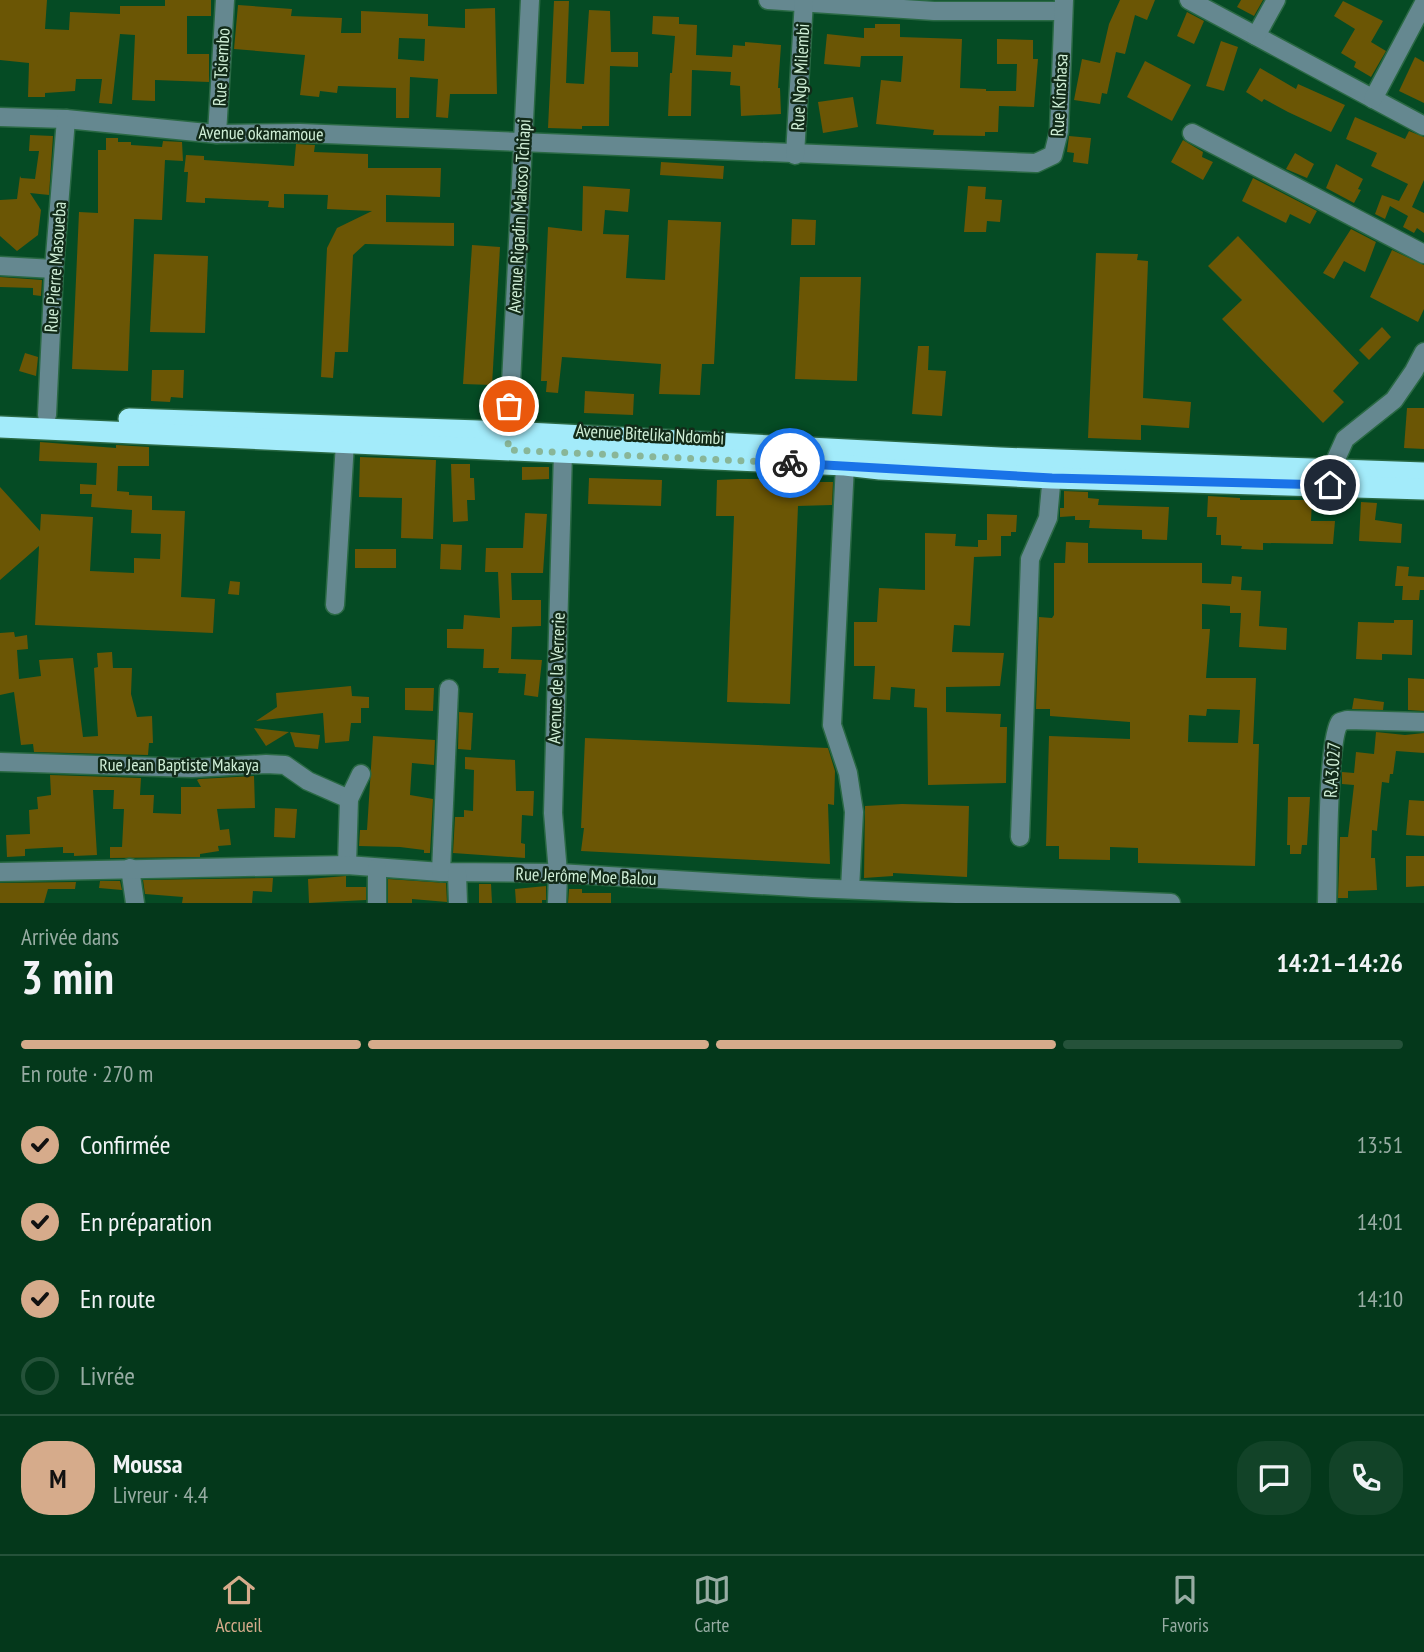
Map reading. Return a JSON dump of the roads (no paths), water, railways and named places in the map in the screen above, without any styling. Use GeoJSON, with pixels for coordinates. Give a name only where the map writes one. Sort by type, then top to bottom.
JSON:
{"type":"FeatureCollection","features":[{"type":"Feature","properties":{"kind":"highway","name":"Avenue Bitelika Ndombi"},"geometry":{"type":"LineString","coordinates":[[0,413],[1424,489]]}},
{"type":"Feature","properties":{"kind":"highway","name":"Avenue Bitelika Ndombi"},"geometry":{"type":"LineString","coordinates":[[0,427],[345,443],[508,441],[563,452],[845,465],[880,469],[1331,470],[1424,473]]}},
{"type":"Feature","properties":{"kind":"street","name":"Rue Tsiembo"},"geometry":{"type":"LineString","coordinates":[[217,134],[225,0]]}},
{"type":"Feature","properties":{"kind":"street","name":"Avenue Rigadin Makoso Tchiapi"},"geometry":{"type":"LineString","coordinates":[[508,441],[530,0]]}},
{"type":"Feature","properties":{"kind":"street"},"geometry":{"type":"LineString","coordinates":[[768,0],[934,6],[1063,6]]}},
{"type":"Feature","properties":{"kind":"street"},"geometry":{"type":"LineString","coordinates":[[1189,0],[1424,126]]}},
{"type":"Feature","properties":{"kind":"street"},"geometry":{"type":"LineString","coordinates":[[1256,36],[1276,0]]}},
{"type":"Feature","properties":{"kind":"street","name":"Rue Ngo Milembi"},"geometry":{"type":"LineString","coordinates":[[795,155],[804,1]]}},
{"type":"Feature","properties":{"kind":"street"},"geometry":{"type":"LineString","coordinates":[[1373,99],[1424,3]]}},
{"type":"Feature","properties":{"kind":"street","name":"Rue Kinshasa"},"geometry":{"type":"LineString","coordinates":[[795,155],[1020,163],[1036,163],[1047,159],[1056,149],[1059,131],[1063,6]]}},
{"type":"Feature","properties":{"kind":"street","name":"Avenue okamamoue"},"geometry":{"type":"LineString","coordinates":[[0,117],[66,119],[217,134],[300,133],[795,155]]}},
{"type":"Feature","properties":{"kind":"street","name":"Rue Pierre Masoueba"},"geometry":{"type":"LineString","coordinates":[[47,415],[54,270],[66,119]]}},
{"type":"Feature","properties":{"kind":"street"},"geometry":{"type":"LineString","coordinates":[[1192,133],[1424,254]]}},
{"type":"Feature","properties":{"kind":"street"},"geometry":{"type":"LineString","coordinates":[[0,267],[54,270]]}},
{"type":"Feature","properties":{"kind":"street"},"geometry":{"type":"LineString","coordinates":[[1331,470],[1345,439],[1394,400],[1424,352]]}},
{"type":"Feature","properties":{"kind":"street"},"geometry":{"type":"LineString","coordinates":[[335,605],[345,443]]}},
{"type":"Feature","properties":{"kind":"street","name":"Avenue de la Verrerie"},"geometry":{"type":"LineString","coordinates":[[557,903],[558,873],[552,813],[563,452]]}},
{"type":"Feature","properties":{"kind":"street"},"geometry":{"type":"LineString","coordinates":[[845,465],[832,725],[848,773],[854,811],[850,889]]}},
{"type":"Feature","properties":{"kind":"street"},"geometry":{"type":"LineString","coordinates":[[1020,837],[1030,559],[1048,518],[1052,469]]}},
{"type":"Feature","properties":{"kind":"street"},"geometry":{"type":"LineString","coordinates":[[449,689],[449,873],[457,903]]}},
{"type":"Feature","properties":{"kind":"street","name":"R.A3.027"},"geometry":{"type":"LineString","coordinates":[[1327,903],[1332,756],[1336,727],[1347,720],[1424,722]]}},
{"type":"Feature","properties":{"kind":"street","name":"Rue Jean Baptiste Makaya"},"geometry":{"type":"LineString","coordinates":[[0,762],[192,768],[285,765],[308,781],[349,799]]}},
{"type":"Feature","properties":{"kind":"street"},"geometry":{"type":"LineString","coordinates":[[347,865],[349,799],[361,774]]}},
{"type":"Feature","properties":{"kind":"street","name":"Rue Jerôme Moe Balou"},"geometry":{"type":"LineString","coordinates":[[0,872],[347,865],[449,873],[558,873],[1171,903]]}},
{"type":"Feature","properties":{"kind":"street"},"geometry":{"type":"LineString","coordinates":[[130,868],[135,903]]}},
{"type":"Feature","properties":{"kind":"street"},"geometry":{"type":"LineString","coordinates":[[377,868],[377,903]]}}]}
